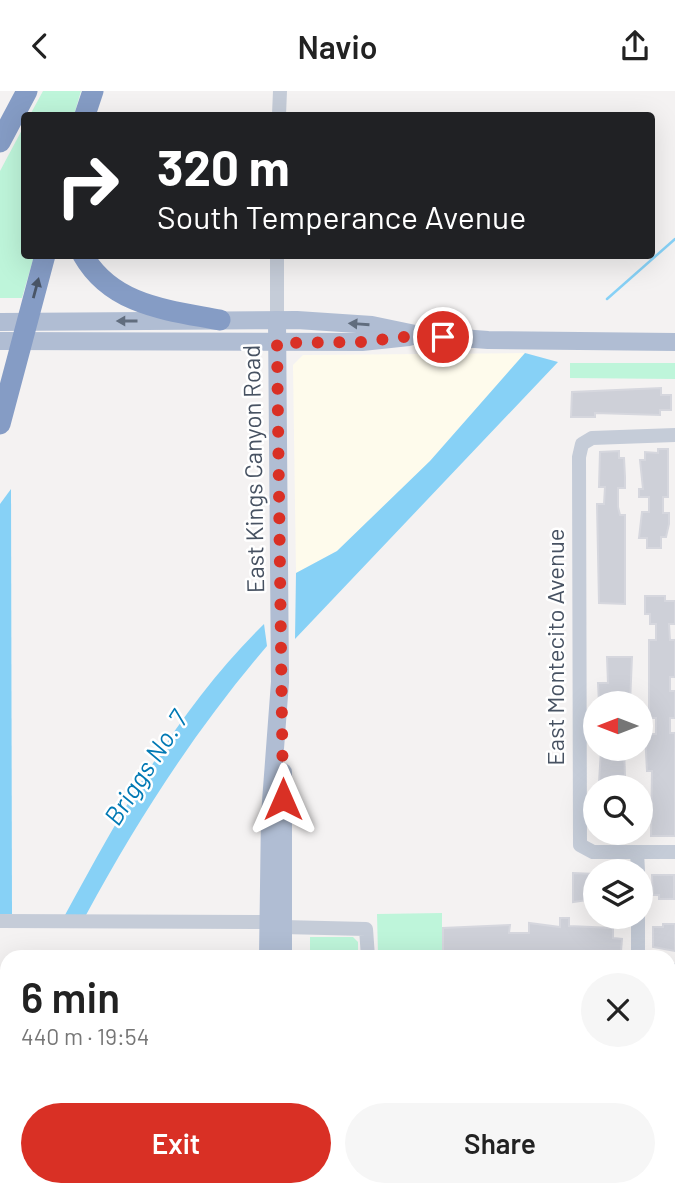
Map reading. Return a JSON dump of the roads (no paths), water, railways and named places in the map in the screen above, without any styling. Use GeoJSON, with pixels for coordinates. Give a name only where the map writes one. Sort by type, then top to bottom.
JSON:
{"type":"FeatureCollection","features":[{"type":"Feature","properties":{"kind":"highway"},"geometry":{"type":"LineString","coordinates":[[0,142],[27,91]]}},
{"type":"Feature","properties":{"kind":"highway"},"geometry":{"type":"LineString","coordinates":[[0,424],[44,259]]}},
{"type":"Feature","properties":{"kind":"highway"},"geometry":{"type":"LineString","coordinates":[[86,259],[99,279],[118,293],[144,304],[220,320]]}},
{"type":"Feature","properties":{"kind":"main road"},"geometry":{"type":"LineString","coordinates":[[0,341],[25,331],[220,320],[297,320],[372,325],[421,335],[506,341],[675,342]]}},
{"type":"Feature","properties":{"kind":"main road","name":"East Kings Canyon Road"},"geometry":{"type":"LineString","coordinates":[[270,950],[277,918],[276,869],[270,836],[280,682],[277,320]]}},
{"type":"Feature","properties":{"kind":"main road"},"geometry":{"type":"LineString","coordinates":[[0,322],[25,331],[277,343],[362,342],[421,335]]}},
{"type":"Feature","properties":{"kind":"main road","name":"East Kings Canyon Road"},"geometry":{"type":"LineString","coordinates":[[280,682],[284,697],[276,925],[281,950]]}},
{"type":"Feature","properties":{"kind":"street"},"geometry":{"type":"LineString","coordinates":[[279,112],[280,91]]}},
{"type":"Feature","properties":{"kind":"street","name":"East Kings Canyon Road"},"geometry":{"type":"LineString","coordinates":[[277,259],[277,320]]}},
{"type":"Feature","properties":{"kind":"street","name":"East Montecito Avenue"},"geometry":{"type":"LineString","coordinates":[[638,852],[593,852],[584,849],[579,840],[579,457],[582,444],[592,438],[675,435]]}},
{"type":"Feature","properties":{"kind":"street"},"geometry":{"type":"LineString","coordinates":[[638,859],[638,852],[675,852]]}},
{"type":"Feature","properties":{"kind":"street"},"geometry":{"type":"LineString","coordinates":[[0,921],[366,929],[368,950]]}},
{"type":"Feature","properties":{"kind":"street"},"geometry":{"type":"LineString","coordinates":[[638,929],[638,950]]}},
{"type":"Feature","properties":{"kind":"water"},"geometry":{"type":"Polygon","coordinates":[[[525,353],[558,362],[295,639],[296,573],[337,551],[430,461],[525,353]]]}},
{"type":"Feature","properties":{"kind":"water"},"geometry":{"type":"Polygon","coordinates":[[[11,489],[12,914],[0,914],[0,504],[11,489]]]}},
{"type":"Feature","properties":{"kind":"water"},"geometry":{"type":"Polygon","coordinates":[[[264,624],[267,646],[216,710],[169,776],[86,915],[65,915],[130,799],[179,725],[205,690],[264,624]]]}},
{"type":"Feature","properties":{"kind":"waterway","name":"Briggs No. 7"},"geometry":{"type":"LineString","coordinates":[[655,257],[675,239]]}},
{"type":"Feature","properties":{"kind":"waterway","name":"Briggs No. 7"},"geometry":{"type":"LineString","coordinates":[[607,299],[652,259]]}}]}
